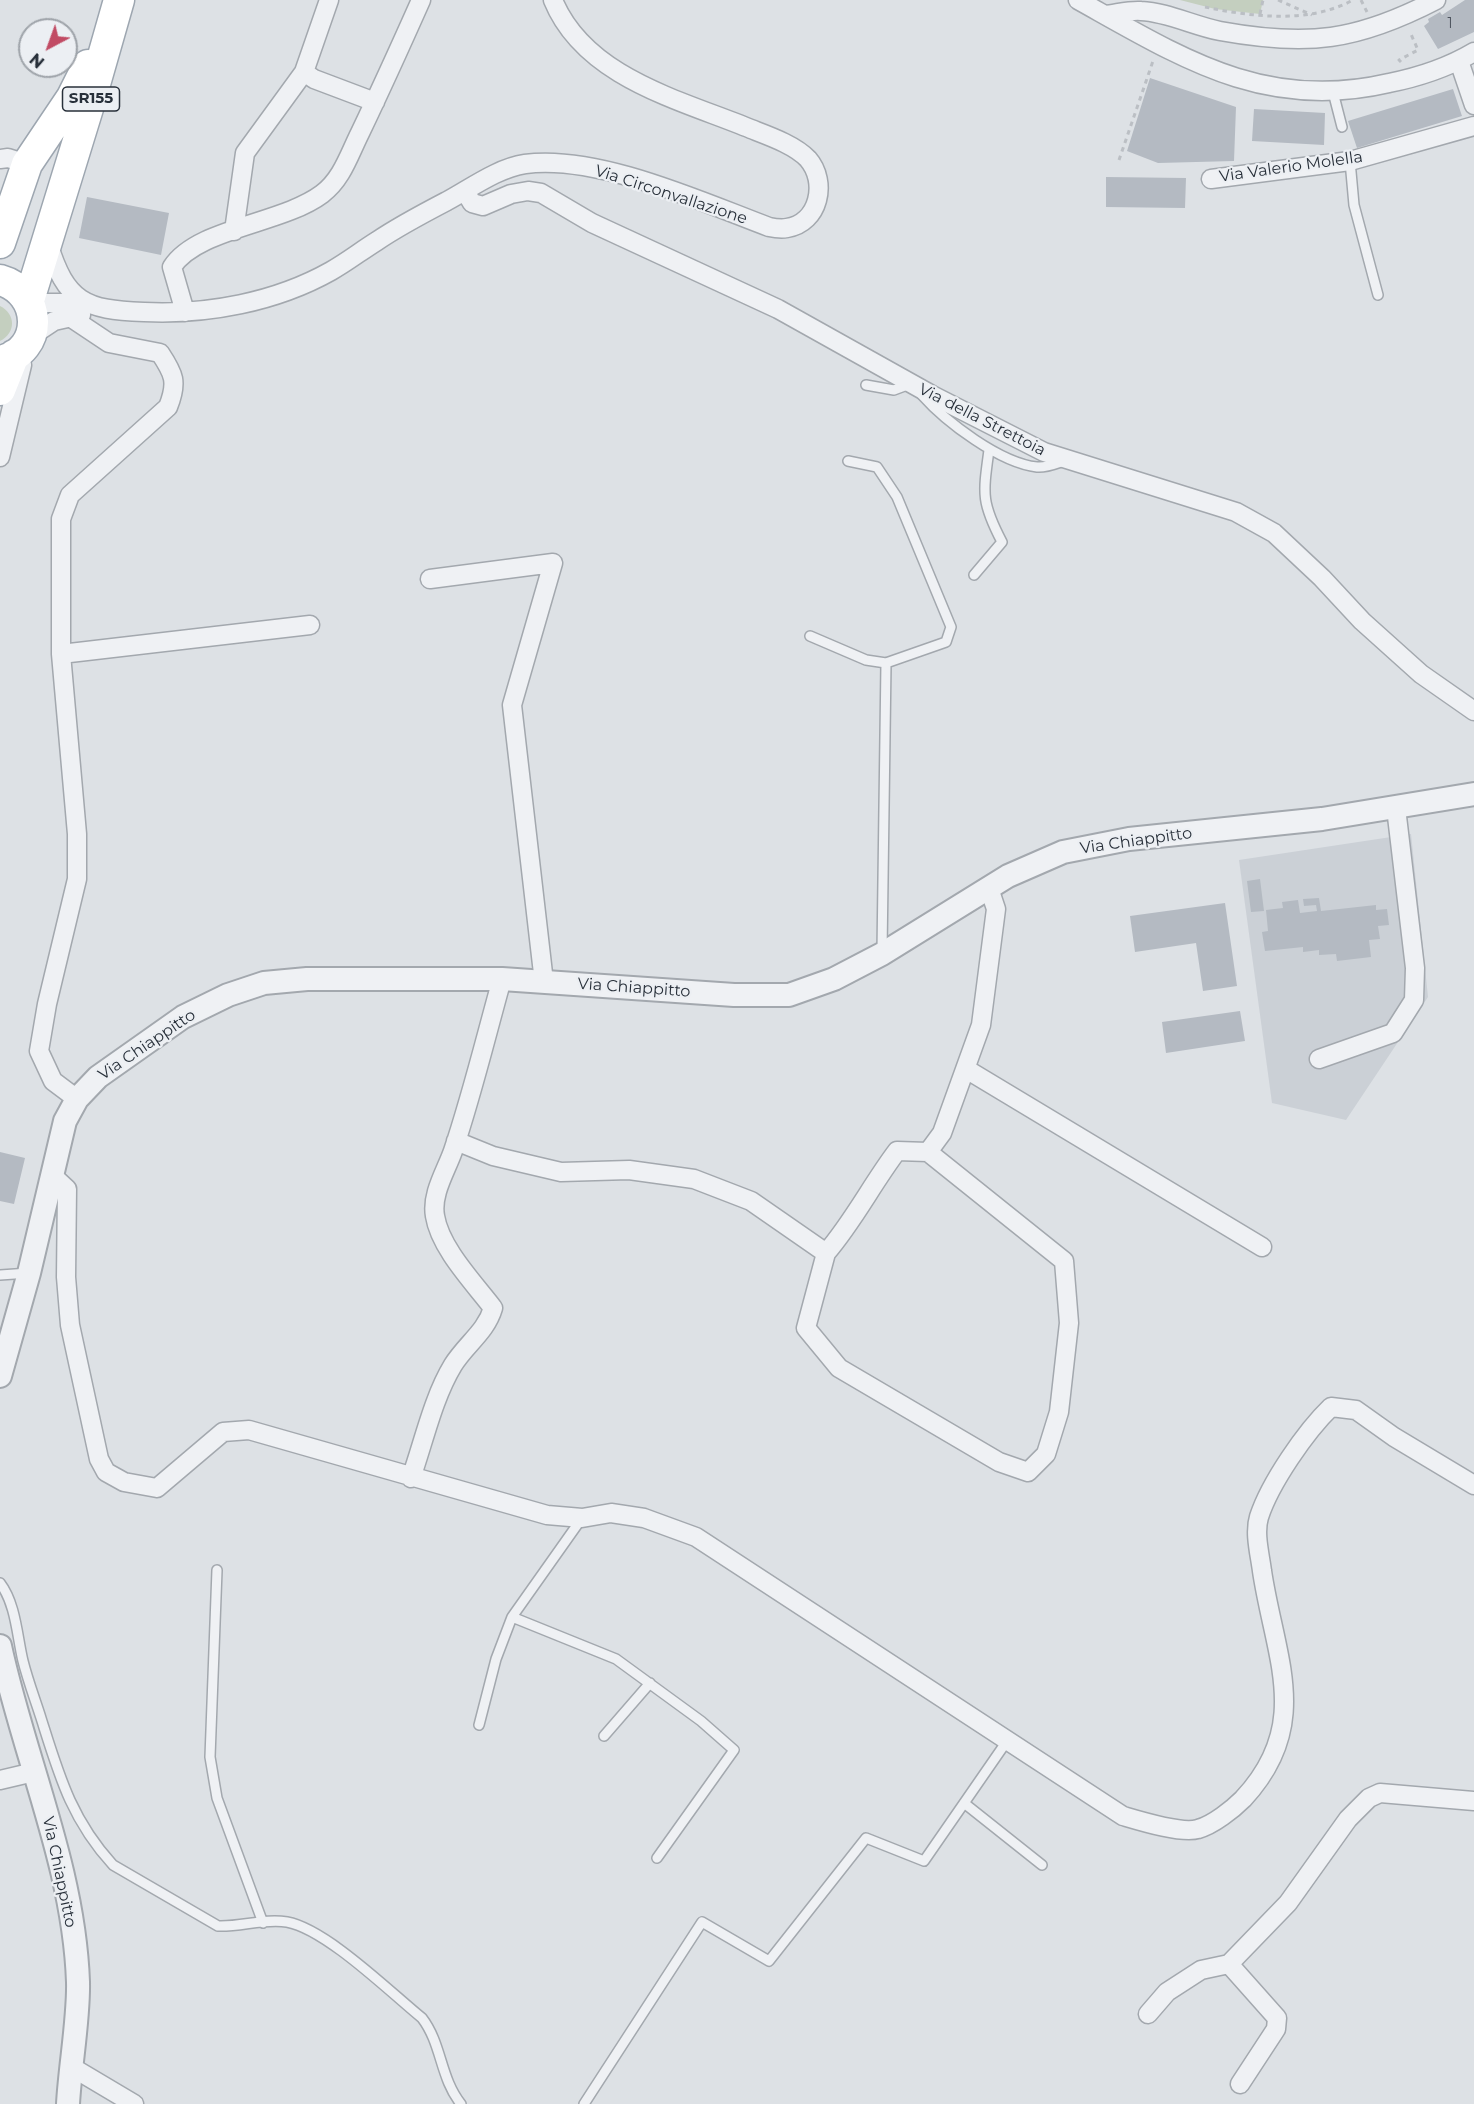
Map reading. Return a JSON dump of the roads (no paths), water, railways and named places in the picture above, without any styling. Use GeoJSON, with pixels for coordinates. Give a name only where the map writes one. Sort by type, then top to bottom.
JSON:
{"type":"FeatureCollection","features":[{"type":"Feature","properties":{"kind":"main road"},"geometry":{"type":"LineString","coordinates":[[0,243],[13,161],[81,101],[116,9]]}},
{"type":"Feature","properties":{"kind":"main road","name":"SR155"},"geometry":{"type":"LineString","coordinates":[[29,302],[67,181],[81,101]]}},
{"type":"Feature","properties":{"kind":"main road"},"geometry":{"type":"LineString","coordinates":[[13,161],[67,181]]}},
{"type":"Feature","properties":{"kind":"main road"},"geometry":{"type":"LineString","coordinates":[[0,280],[16,286],[29,302],[34,317],[0,390]]}},
{"type":"Feature","properties":{"kind":"street"},"geometry":{"type":"LineString","coordinates":[[234,231],[245,153],[304,72],[329,0]]}},
{"type":"Feature","properties":{"kind":"street"},"geometry":{"type":"LineString","coordinates":[[185,312],[172,267],[180,254],[234,231],[289,212],[321,195],[338,179],[421,0]]}},
{"type":"Feature","properties":{"kind":"street","name":"Via Circonvallazione"},"geometry":{"type":"LineString","coordinates":[[29,302],[185,312],[237,305],[284,292],[331,271],[378,240],[504,170],[524,164],[587,167],[632,179],[769,227],[788,228],[804,220],[815,207],[820,189],[816,173],[807,159],[760,133],[626,77],[584,46],[568,28],[553,0]]}},
{"type":"Feature","properties":{"kind":"street"},"geometry":{"type":"LineString","coordinates":[[1078,0],[1144,37],[1229,76],[1280,90],[1334,92],[1409,79],[1467,57],[1474,105]]}},
{"type":"Feature","properties":{"kind":"street"},"geometry":{"type":"LineString","coordinates":[[1105,15],[1141,11],[1219,31],[1274,38],[1319,40],[1375,27],[1436,0]]}},
{"type":"Feature","properties":{"kind":"street"},"geometry":{"type":"LineString","coordinates":[[1144,37],[1141,31],[1143,22],[1149,15],[1155,14]]}},
{"type":"Feature","properties":{"kind":"street"},"geometry":{"type":"LineString","coordinates":[[304,72],[314,79],[375,102]]}},
{"type":"Feature","properties":{"kind":"street","name":"Via Valerio Molella"},"geometry":{"type":"LineString","coordinates":[[1211,179],[1350,161],[1474,126]]}},
{"type":"Feature","properties":{"kind":"street","name":"Via della Strettoia"},"geometry":{"type":"LineString","coordinates":[[465,191],[472,203],[483,206],[511,194],[528,191],[541,193],[592,223],[778,309],[911,384],[1044,452],[1236,512],[1274,532],[1323,578],[1362,621],[1421,674],[1474,711]]}},
{"type":"Feature","properties":{"kind":"street"},"geometry":{"type":"LineString","coordinates":[[0,457],[18,349],[44,326],[95,306],[63,280],[48,243]]}},
{"type":"Feature","properties":{"kind":"street"},"geometry":{"type":"LineString","coordinates":[[70,317],[109,343],[160,353],[172,371],[175,389],[168,406],[70,495],[62,510],[61,654],[77,834],[77,879],[47,1004],[39,1051],[53,1081],[76,1099]]}},
{"type":"Feature","properties":{"kind":"street"},"geometry":{"type":"LineString","coordinates":[[430,579],[553,563],[512,705],[544,982]]}},
{"type":"Feature","properties":{"kind":"street"},"geometry":{"type":"LineString","coordinates":[[61,654],[310,625]]}},
{"type":"Feature","properties":{"kind":"street","name":"Via Chiappitto"},"geometry":{"type":"LineString","coordinates":[[0,1376],[29,1273],[65,1121],[76,1099],[98,1077],[183,1017],[228,995],[264,983],[307,979],[502,979],[734,995],[789,995],[834,979],[882,954],[1008,876],[1064,852],[1107,843],[1396,808],[1474,794]]}},
{"type":"Feature","properties":{"kind":"street"},"geometry":{"type":"LineString","coordinates":[[1319,1059],[1393,1033],[1414,1000],[1415,968],[1396,808]]}},
{"type":"Feature","properties":{"kind":"street"},"geometry":{"type":"LineString","coordinates":[[928,1152],[942,1133],[981,1025],[996,909],[989,888]]}},
{"type":"Feature","properties":{"kind":"street"},"geometry":{"type":"LineString","coordinates":[[411,1478],[442,1387],[454,1362],[489,1322],[493,1308],[461,1267],[440,1232],[434,1215],[439,1186],[456,1141],[502,979]]}},
{"type":"Feature","properties":{"kind":"street"},"geometry":{"type":"LineString","coordinates":[[966,1069],[1262,1247]]}},
{"type":"Feature","properties":{"kind":"street"},"geometry":{"type":"LineString","coordinates":[[456,1141],[493,1156],[561,1172],[629,1170],[694,1179],[751,1202],[826,1253]]}},
{"type":"Feature","properties":{"kind":"street"},"geometry":{"type":"LineString","coordinates":[[897,1151],[928,1152],[1064,1261],[1070,1323],[1059,1412],[1046,1454],[1028,1472],[999,1462],[838,1368],[806,1328],[826,1253],[842,1234],[873,1183],[897,1151]]}},
{"type":"Feature","properties":{"kind":"street"},"geometry":{"type":"LineString","coordinates":[[53,1176],[67,1189],[66,1277],[70,1325],[87,1412],[99,1459],[106,1472],[124,1482],[157,1488],[223,1432],[249,1430],[547,1515],[582,1518],[611,1513],[644,1518],[696,1537],[1123,1816],[1154,1826],[1198,1830],[1236,1807],[1259,1782],[1280,1739],[1286,1695],[1265,1591],[1258,1545],[1259,1518],[1296,1449],[1314,1423],[1331,1407],[1356,1410],[1394,1437],[1473,1486]]}},
{"type":"Feature","properties":{"kind":"street","name":"Via Chiappitto"},"geometry":{"type":"LineString","coordinates":[[0,1646],[58,1853],[71,1916],[78,1983],[68,2104]]}},
{"type":"Feature","properties":{"kind":"street"},"geometry":{"type":"LineString","coordinates":[[0,1780],[34,1772]]}},
{"type":"Feature","properties":{"kind":"street"},"geometry":{"type":"LineString","coordinates":[[1148,2014],[1167,1992],[1201,1970],[1229,1964],[1288,1903],[1348,1819],[1368,1798],[1380,1793],[1474,1801]]}},
{"type":"Feature","properties":{"kind":"street"},"geometry":{"type":"LineString","coordinates":[[1229,1964],[1277,2018],[1276,2029],[1240,2084]]}},
{"type":"Feature","properties":{"kind":"street"},"geometry":{"type":"LineString","coordinates":[[70,2066],[134,2104]]}},
{"type":"Feature","properties":{"kind":"lane"},"geometry":{"type":"LineString","coordinates":[[1334,92],[1342,127]]}},
{"type":"Feature","properties":{"kind":"lane"},"geometry":{"type":"LineString","coordinates":[[1350,161],[1354,205],[1378,296]]}},
{"type":"Feature","properties":{"kind":"lane"},"geometry":{"type":"LineString","coordinates":[[866,385],[894,390],[911,384],[933,408],[989,450],[1036,467],[1051,466],[1066,460]]}},
{"type":"Feature","properties":{"kind":"lane"},"geometry":{"type":"LineString","coordinates":[[974,575],[1002,542],[987,512],[984,488],[989,450]]}},
{"type":"Feature","properties":{"kind":"lane"},"geometry":{"type":"LineString","coordinates":[[810,636],[866,660],[886,663],[946,642],[951,627],[897,497],[878,467],[849,461]]}},
{"type":"Feature","properties":{"kind":"lane"},"geometry":{"type":"LineString","coordinates":[[882,954],[886,663]]}},
{"type":"Feature","properties":{"kind":"lane"},"geometry":{"type":"LineString","coordinates":[[0,1275],[29,1273]]}},
{"type":"Feature","properties":{"kind":"lane"},"geometry":{"type":"LineString","coordinates":[[479,1725],[496,1659],[512,1617],[582,1518]]}},
{"type":"Feature","properties":{"kind":"lane"},"geometry":{"type":"LineString","coordinates":[[217,1570],[210,1757],[217,1798],[263,1923]]}},
{"type":"Feature","properties":{"kind":"lane"},"geometry":{"type":"LineString","coordinates":[[0,1583],[10,1602],[28,1681],[70,1806],[102,1852],[113,1864],[218,1926],[238,1927],[287,1922],[326,1940],[422,2018],[433,2032],[444,2073],[452,2093],[461,2104]]}},
{"type":"Feature","properties":{"kind":"lane"},"geometry":{"type":"LineString","coordinates":[[512,1617],[616,1659],[734,1750],[657,1858]]}},
{"type":"Feature","properties":{"kind":"lane"},"geometry":{"type":"LineString","coordinates":[[604,1736],[650,1683]]}},
{"type":"Feature","properties":{"kind":"lane"},"geometry":{"type":"LineString","coordinates":[[584,2104],[702,1922],[769,1962],[867,1838],[924,1861],[1007,1741]]}},
{"type":"Feature","properties":{"kind":"lane"},"geometry":{"type":"LineString","coordinates":[[964,1803],[1042,1865]]}}]}
